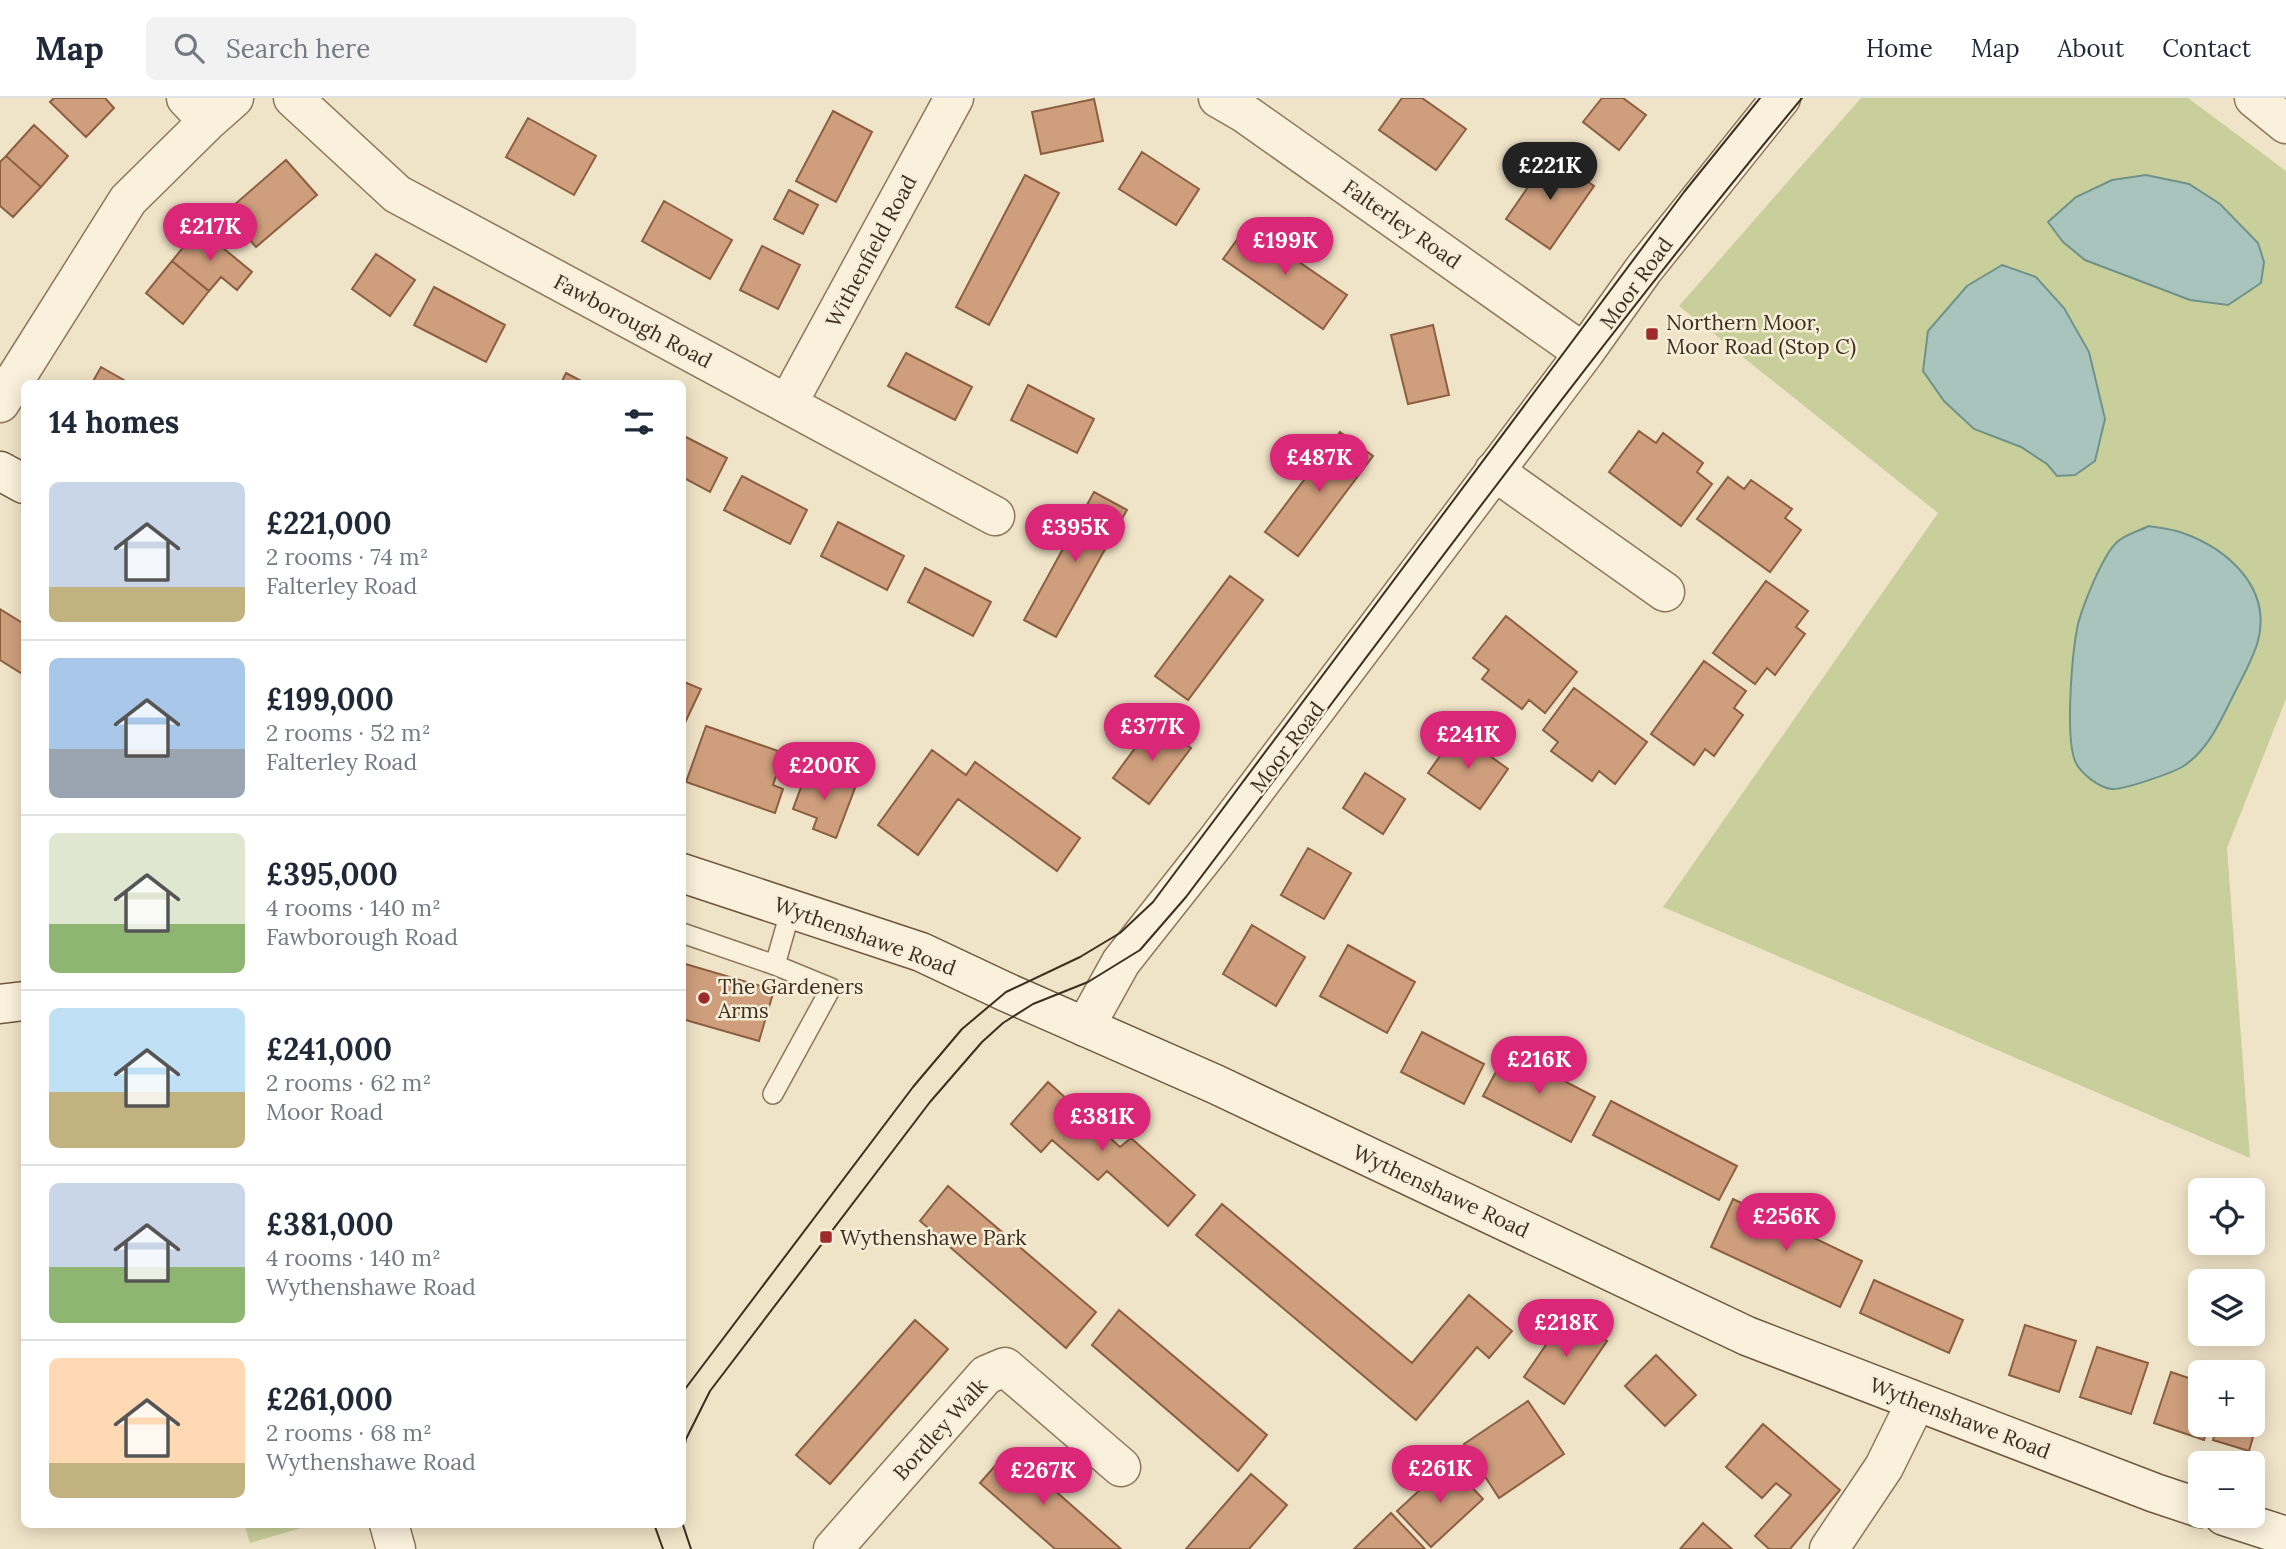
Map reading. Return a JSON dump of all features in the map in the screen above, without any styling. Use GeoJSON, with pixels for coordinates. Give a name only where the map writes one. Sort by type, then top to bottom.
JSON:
{"type":"FeatureCollection","features":[{"type":"Feature","properties":{"kind":"street","name":"Fawborough Road"},"geometry":{"type":"LineString","coordinates":[[292,98],[397,194],[995,516]]}},
{"type":"Feature","properties":{"kind":"street","name":"Withenfield Road"},"geometry":{"type":"LineString","coordinates":[[788,403],[954,98]]}},
{"type":"Feature","properties":{"kind":"street","name":"Falterley Road"},"geometry":{"type":"LineString","coordinates":[[1219,98],[1584,353]]}},
{"type":"Feature","properties":{"kind":"street","name":"Moor Road"},"geometry":{"type":"LineString","coordinates":[[1085,1027],[1121,962],[1215,844],[1660,249],[1781,98]]}},
{"type":"Feature","properties":{"kind":"street"},"geometry":{"type":"LineString","coordinates":[[2254,98],[2286,124]]}},
{"type":"Feature","properties":{"kind":"street"},"geometry":{"type":"LineString","coordinates":[[0,403],[128,200],[209,106]]}},
{"type":"Feature","properties":{"kind":"street"},"geometry":{"type":"LineString","coordinates":[[0,471],[21,482]]}},
{"type":"Feature","properties":{"kind":"street"},"geometry":{"type":"LineString","coordinates":[[1494,471],[1665,592]]}},
{"type":"Feature","properties":{"kind":"street","name":"Wythenshawe Road"},"geometry":{"type":"LineString","coordinates":[[686,874],[922,952],[1214,1084],[1747,1336],[2188,1504]]}},
{"type":"Feature","properties":{"kind":"street"},"geometry":{"type":"LineString","coordinates":[[0,1004],[21,1001]]}},
{"type":"Feature","properties":{"kind":"street","name":"Bordley Walk"},"geometry":{"type":"LineString","coordinates":[[833,1549],[986,1375],[1004,1367],[1122,1467]]}},
{"type":"Feature","properties":{"kind":"street"},"geometry":{"type":"LineString","coordinates":[[1829,1549],[1884,1466],[1916,1402]]}},
{"type":"Feature","properties":{"kind":"street"},"geometry":{"type":"LineString","coordinates":[[390,1528],[396,1549]]}},
{"type":"Feature","properties":{"kind":"street"},"geometry":{"type":"LineString","coordinates":[[2261,1528],[2286,1536]]}},
{"type":"Feature","properties":{"kind":"lane"},"geometry":{"type":"LineString","coordinates":[[775,965],[791,909]]}},
{"type":"Feature","properties":{"kind":"lane"},"geometry":{"type":"LineString","coordinates":[[686,934],[775,965],[831,988],[773,1094]]}},
{"type":"Feature","properties":{"kind":"green space"},"geometry":{"type":"Polygon","coordinates":[[[1861,98],[2188,98],[2286,171],[2286,699],[2227,848],[2250,1158],[1663,907],[1938,513],[1679,306],[1861,98]]]}},
{"type":"Feature","properties":{"kind":"green space"},"geometry":{"type":"Polygon","coordinates":[[[245,1528],[301,1528],[250,1543],[245,1528]]]}},
{"type":"Feature","properties":{"kind":"water"},"geometry":{"type":"Polygon","coordinates":[[[2146,175],[2189,184],[2220,204],[2258,243],[2264,262],[2261,283],[2228,305],[2190,300],[2085,260],[2063,242],[2048,222],[2076,197],[2112,180],[2146,175]]]}},
{"type":"Feature","properties":{"kind":"water"},"geometry":{"type":"Polygon","coordinates":[[[2002,265],[2036,277],[2064,308],[2089,352],[2105,419],[2095,461],[2075,475],[2057,476],[2047,464],[2021,447],[1974,429],[1944,401],[1923,371],[1928,331],[1967,286],[2002,265]]]}},
{"type":"Feature","properties":{"kind":"water"},"geometry":{"type":"Polygon","coordinates":[[[2149,526],[2176,531],[2197,539],[2229,559],[2252,587],[2261,621],[2258,641],[2247,668],[2219,724],[2199,752],[2177,770],[2112,789],[2101,786],[2085,775],[2077,766],[2072,749],[2070,694],[2076,637],[2089,594],[2111,550],[2123,538],[2149,526]]]}},
{"type":"Feature","properties":{"kind":"building"},"geometry":{"type":"Polygon","coordinates":[[[54,98],[105,98],[114,108],[86,137],[50,102],[54,98]]]}},
{"type":"Feature","properties":{"kind":"building"},"geometry":{"type":"Polygon","coordinates":[[[1402,98],[1422,98],[1466,129],[1436,170],[1379,130],[1402,98]]]}},
{"type":"Feature","properties":{"kind":"building"},"geometry":{"type":"Polygon","coordinates":[[[1602,98],[1623,98],[1646,115],[1619,150],[1583,122],[1602,98]]]}},
{"type":"Feature","properties":{"kind":"building"},"geometry":{"type":"Polygon","coordinates":[[[1094,99],[1103,141],[1041,154],[1032,112],[1094,99]]]}},
{"type":"Feature","properties":{"kind":"building"},"geometry":{"type":"Polygon","coordinates":[[[833,111],[872,132],[836,202],[796,181],[833,111]]]}},
{"type":"Feature","properties":{"kind":"building"},"geometry":{"type":"Polygon","coordinates":[[[528,118],[596,156],[574,195],[506,157],[528,118]]]}},
{"type":"Feature","properties":{"kind":"building"},"geometry":{"type":"Polygon","coordinates":[[[34,125],[68,156],[41,187],[6,156],[34,125]]]}},
{"type":"Feature","properties":{"kind":"building"},"geometry":{"type":"Polygon","coordinates":[[[1142,152],[1199,189],[1176,225],[1119,189],[1142,152]]]}},
{"type":"Feature","properties":{"kind":"building"},"geometry":{"type":"Polygon","coordinates":[[[1550,155],[1594,186],[1550,249],[1506,219],[1550,155]]]}},
{"type":"Feature","properties":{"kind":"building"},"geometry":{"type":"Polygon","coordinates":[[[6,156],[41,187],[13,217],[0,206],[0,162],[6,156]]]}},
{"type":"Feature","properties":{"kind":"building"},"geometry":{"type":"Polygon","coordinates":[[[286,160],[317,195],[256,247],[226,212],[286,160]]]}},
{"type":"Feature","properties":{"kind":"building"},"geometry":{"type":"Polygon","coordinates":[[[1025,175],[1059,193],[989,325],[956,307],[1025,175]]]}},
{"type":"Feature","properties":{"kind":"building"},"geometry":{"type":"Polygon","coordinates":[[[789,190],[818,205],[803,234],[774,219],[789,190]]]}},
{"type":"Feature","properties":{"kind":"building"},"geometry":{"type":"Polygon","coordinates":[[[664,201],[732,240],[710,279],[642,241],[664,201]]]}},
{"type":"Feature","properties":{"kind":"building"},"geometry":{"type":"Polygon","coordinates":[[[1247,226],[1347,295],[1323,329],[1223,259],[1247,226]]]}},
{"type":"Feature","properties":{"kind":"building"},"geometry":{"type":"Polygon","coordinates":[[[199,228],[252,272],[237,290],[221,277],[209,291],[172,261],[199,228]]]}},
{"type":"Feature","properties":{"kind":"building"},"geometry":{"type":"Polygon","coordinates":[[[762,246],[800,265],[778,309],[740,290],[762,246]]]}},
{"type":"Feature","properties":{"kind":"building"},"geometry":{"type":"Polygon","coordinates":[[[376,254],[415,280],[390,316],[352,289],[376,254]]]}},
{"type":"Feature","properties":{"kind":"building"},"geometry":{"type":"Polygon","coordinates":[[[172,261],[209,291],[183,324],[146,293],[172,261]]]}},
{"type":"Feature","properties":{"kind":"building"},"geometry":{"type":"Polygon","coordinates":[[[434,287],[505,325],[486,362],[414,325],[434,287]]]}},
{"type":"Feature","properties":{"kind":"building"},"geometry":{"type":"Polygon","coordinates":[[[1433,325],[1449,395],[1408,404],[1391,335],[1433,325]]]}},
{"type":"Feature","properties":{"kind":"building"},"geometry":{"type":"Polygon","coordinates":[[[906,353],[972,387],[955,420],[888,386],[906,353]]]}},
{"type":"Feature","properties":{"kind":"building"},"geometry":{"type":"Polygon","coordinates":[[[101,367],[124,380],[94,380],[101,367]]]}},
{"type":"Feature","properties":{"kind":"building"},"geometry":{"type":"Polygon","coordinates":[[[566,373],[579,380],[562,380],[566,373]]]}},
{"type":"Feature","properties":{"kind":"building"},"geometry":{"type":"Polygon","coordinates":[[[1028,385],[1094,419],[1077,453],[1011,420],[1028,385]]]}},
{"type":"Feature","properties":{"kind":"building"},"geometry":{"type":"Polygon","coordinates":[[[1639,431],[1656,443],[1663,433],[1703,463],[1697,472],[1712,484],[1681,526],[1609,472],[1639,431]]]}},
{"type":"Feature","properties":{"kind":"building"},"geometry":{"type":"Polygon","coordinates":[[[1340,432],[1373,456],[1298,556],[1265,532],[1340,432]]]}},
{"type":"Feature","properties":{"kind":"building"},"geometry":{"type":"Polygon","coordinates":[[[686,437],[727,458],[710,492],[686,479],[686,437]]]}},
{"type":"Feature","properties":{"kind":"building"},"geometry":{"type":"Polygon","coordinates":[[[742,476],[807,510],[790,544],[724,510],[742,476]]]}},
{"type":"Feature","properties":{"kind":"building"},"geometry":{"type":"Polygon","coordinates":[[[1728,477],[1744,489],[1751,480],[1792,509],[1785,518],[1801,530],[1770,572],[1697,519],[1728,477]]]}},
{"type":"Feature","properties":{"kind":"building"},"geometry":{"type":"Polygon","coordinates":[[[1094,492],[1127,510],[1056,637],[1024,620],[1094,492]]]}},
{"type":"Feature","properties":{"kind":"building"},"geometry":{"type":"Polygon","coordinates":[[[838,522],[904,556],[887,590],[821,556],[838,522]]]}},
{"type":"Feature","properties":{"kind":"building"},"geometry":{"type":"Polygon","coordinates":[[[925,568],[991,602],[973,636],[908,602],[925,568]]]}},
{"type":"Feature","properties":{"kind":"building"},"geometry":{"type":"Polygon","coordinates":[[[1230,576],[1263,600],[1188,700],[1155,676],[1230,576]]]}},
{"type":"Feature","properties":{"kind":"building"},"geometry":{"type":"Polygon","coordinates":[[[1766,581],[1808,611],[1796,627],[1805,634],[1775,675],[1767,668],[1755,684],[1713,653],[1766,581]]]}},
{"type":"Feature","properties":{"kind":"building"},"geometry":{"type":"Polygon","coordinates":[[[0,609],[21,622],[21,673],[0,660],[0,609]]]}},
{"type":"Feature","properties":{"kind":"building"},"geometry":{"type":"Polygon","coordinates":[[[1506,616],[1577,672],[1545,713],[1529,700],[1522,709],[1482,679],[1489,670],[1473,658],[1506,616]]]}},
{"type":"Feature","properties":{"kind":"building"},"geometry":{"type":"Polygon","coordinates":[[[1704,661],[1746,691],[1734,708],[1743,715],[1714,756],[1705,749],[1694,765],[1651,734],[1704,661]]]}},
{"type":"Feature","properties":{"kind":"building"},"geometry":{"type":"Polygon","coordinates":[[[686,683],[701,689],[686,721],[686,683]]]}},
{"type":"Feature","properties":{"kind":"building"},"geometry":{"type":"Polygon","coordinates":[[[1574,688],[1647,742],[1615,784],[1599,771],[1592,781],[1551,751],[1558,742],[1543,730],[1574,688]]]}},
{"type":"Feature","properties":{"kind":"building"},"geometry":{"type":"Polygon","coordinates":[[[1155,721],[1191,748],[1149,804],[1113,778],[1155,721]]]}},
{"type":"Feature","properties":{"kind":"building"},"geometry":{"type":"Polygon","coordinates":[[[706,726],[784,753],[773,785],[783,789],[775,813],[686,782],[706,726]]]}},
{"type":"Feature","properties":{"kind":"building"},"geometry":{"type":"Polygon","coordinates":[[[1457,732],[1508,769],[1480,809],[1428,773],[1457,732]]]}},
{"type":"Feature","properties":{"kind":"building"},"geometry":{"type":"Polygon","coordinates":[[[932,750],[966,775],[975,762],[1080,838],[1057,871],[958,799],[918,855],[878,825],[932,750]]]}},
{"type":"Feature","properties":{"kind":"building"},"geometry":{"type":"Polygon","coordinates":[[[807,771],[855,788],[836,838],[813,829],[817,818],[793,809],[807,771]]]}},
{"type":"Feature","properties":{"kind":"building"},"geometry":{"type":"Polygon","coordinates":[[[1365,773],[1405,799],[1383,834],[1343,808],[1365,773]]]}},
{"type":"Feature","properties":{"kind":"building"},"geometry":{"type":"Polygon","coordinates":[[[1308,848],[1351,873],[1324,919],[1281,895],[1308,848]]]}},
{"type":"Feature","properties":{"kind":"building"},"geometry":{"type":"Polygon","coordinates":[[[1252,925],[1305,957],[1276,1006],[1223,974],[1252,925]]]}},
{"type":"Feature","properties":{"kind":"building"},"geometry":{"type":"Polygon","coordinates":[[[1348,945],[1415,982],[1387,1033],[1320,996],[1348,945]]]}},
{"type":"Feature","properties":{"kind":"building"},"geometry":{"type":"Polygon","coordinates":[[[686,964],[774,990],[759,1041],[686,1020],[686,964]]]}},
{"type":"Feature","properties":{"kind":"building"},"geometry":{"type":"Polygon","coordinates":[[[1422,1032],[1484,1064],[1464,1104],[1401,1072],[1422,1032]]]}},
{"type":"Feature","properties":{"kind":"building"},"geometry":{"type":"Polygon","coordinates":[[[1507,1051],[1595,1097],[1571,1142],[1483,1096],[1507,1051]]]}},
{"type":"Feature","properties":{"kind":"building"},"geometry":{"type":"Polygon","coordinates":[[[1048,1082],[1120,1147],[1131,1138],[1195,1195],[1168,1226],[1107,1171],[1098,1180],[1052,1140],[1041,1152],[1011,1124],[1048,1082]]]}},
{"type":"Feature","properties":{"kind":"building"},"geometry":{"type":"Polygon","coordinates":[[[1611,1101],[1737,1166],[1719,1200],[1593,1135],[1611,1101]]]}},
{"type":"Feature","properties":{"kind":"building"},"geometry":{"type":"Polygon","coordinates":[[[948,1186],[1096,1312],[1066,1348],[920,1221],[948,1186]]]}},
{"type":"Feature","properties":{"kind":"building"},"geometry":{"type":"Polygon","coordinates":[[[1733,1199],[1862,1261],[1840,1307],[1711,1247],[1733,1199]]]}},
{"type":"Feature","properties":{"kind":"building"},"geometry":{"type":"Polygon","coordinates":[[[1222,1204],[1412,1363],[1469,1295],[1512,1331],[1489,1358],[1477,1347],[1416,1420],[1196,1235],[1222,1204]]]}},
{"type":"Feature","properties":{"kind":"building"},"geometry":{"type":"Polygon","coordinates":[[[1874,1280],[1963,1320],[1949,1353],[1860,1313],[1874,1280]]]}},
{"type":"Feature","properties":{"kind":"building"},"geometry":{"type":"Polygon","coordinates":[[[1119,1310],[1267,1435],[1238,1471],[1092,1345],[1119,1310]]]}},
{"type":"Feature","properties":{"kind":"building"},"geometry":{"type":"Polygon","coordinates":[[[1567,1314],[1607,1341],[1564,1404],[1524,1377],[1567,1314]]]}},
{"type":"Feature","properties":{"kind":"building"},"geometry":{"type":"Polygon","coordinates":[[[915,1320],[948,1349],[830,1484],[796,1455],[915,1320]]]}},
{"type":"Feature","properties":{"kind":"building"},"geometry":{"type":"Polygon","coordinates":[[[2025,1325],[2076,1341],[2059,1392],[2009,1375],[2025,1325]]]}},
{"type":"Feature","properties":{"kind":"building"},"geometry":{"type":"Polygon","coordinates":[[[2097,1347],[2148,1363],[2131,1414],[2080,1397],[2097,1347]]]}},
{"type":"Feature","properties":{"kind":"building"},"geometry":{"type":"Polygon","coordinates":[[[1656,1355],[1696,1395],[1665,1426],[1625,1386],[1656,1355]]]}},
{"type":"Feature","properties":{"kind":"building"},"geometry":{"type":"Polygon","coordinates":[[[2171,1372],[2188,1378],[2188,1435],[2154,1423],[2171,1372]]]}},
{"type":"Feature","properties":{"kind":"building"},"geometry":{"type":"Polygon","coordinates":[[[1528,1401],[1564,1454],[1499,1498],[1464,1444],[1528,1401]]]}},
{"type":"Feature","properties":{"kind":"building"},"geometry":{"type":"Polygon","coordinates":[[[1763,1424],[1840,1490],[1790,1549],[1769,1549],[1755,1536],[1791,1495],[1776,1483],[1762,1498],[1726,1467],[1763,1424]]]}},
{"type":"Feature","properties":{"kind":"building"},"geometry":{"type":"Polygon","coordinates":[[[2214,1437],[2253,1437],[2249,1451],[2213,1440],[2214,1437]]]}},
{"type":"Feature","properties":{"kind":"building"},"geometry":{"type":"Polygon","coordinates":[[[1009,1450],[1121,1549],[1055,1549],[980,1483],[1009,1450]]]}},
{"type":"Feature","properties":{"kind":"building"},"geometry":{"type":"Polygon","coordinates":[[[1449,1463],[1483,1499],[1431,1547],[1397,1511],[1449,1463]]]}},
{"type":"Feature","properties":{"kind":"building"},"geometry":{"type":"Polygon","coordinates":[[[1251,1474],[1287,1505],[1249,1549],[1186,1549],[1251,1474]]]}},
{"type":"Feature","properties":{"kind":"building"},"geometry":{"type":"Polygon","coordinates":[[[1391,1513],[1425,1549],[1354,1549],[1391,1513]]]}},
{"type":"Feature","properties":{"kind":"building"},"geometry":{"type":"Polygon","coordinates":[[[1703,1523],[1732,1549],[1680,1549],[1703,1523]]]}},
{"type":"Feature","properties":{"kind":"tram line"},"geometry":{"type":"LineString","coordinates":[[686,1388],[913,1087],[962,1029],[1006,992],[1080,957],[1120,933],[1153,902],[1684,192],[1760,98]]}},
{"type":"Feature","properties":{"kind":"tram line"},"geometry":{"type":"LineString","coordinates":[[686,1439],[710,1391],[930,1102],[982,1042],[1003,1023],[1033,1004],[1088,982],[1140,950],[1186,897],[1566,394],[1802,98]]}},
{"type":"Feature","properties":{"kind":"tram line"},"geometry":{"type":"LineString","coordinates":[[655,1528],[663,1549]]}},
{"type":"Feature","properties":{"kind":"tram line"},"geometry":{"type":"LineString","coordinates":[[684,1528],[691,1549]]}},
{"type":"Feature","properties":{"kind":"place","name":"Northern Moor, Moor Road (Stop C)"},"geometry":{"type":"Point","coordinates":[1652,334]}},
{"type":"Feature","properties":{"kind":"place","name":"The Gardeners Arms"},"geometry":{"type":"Point","coordinates":[704,998]}},
{"type":"Feature","properties":{"kind":"place","name":"Wythenshawe Park"},"geometry":{"type":"Point","coordinates":[826,1237]}}]}
